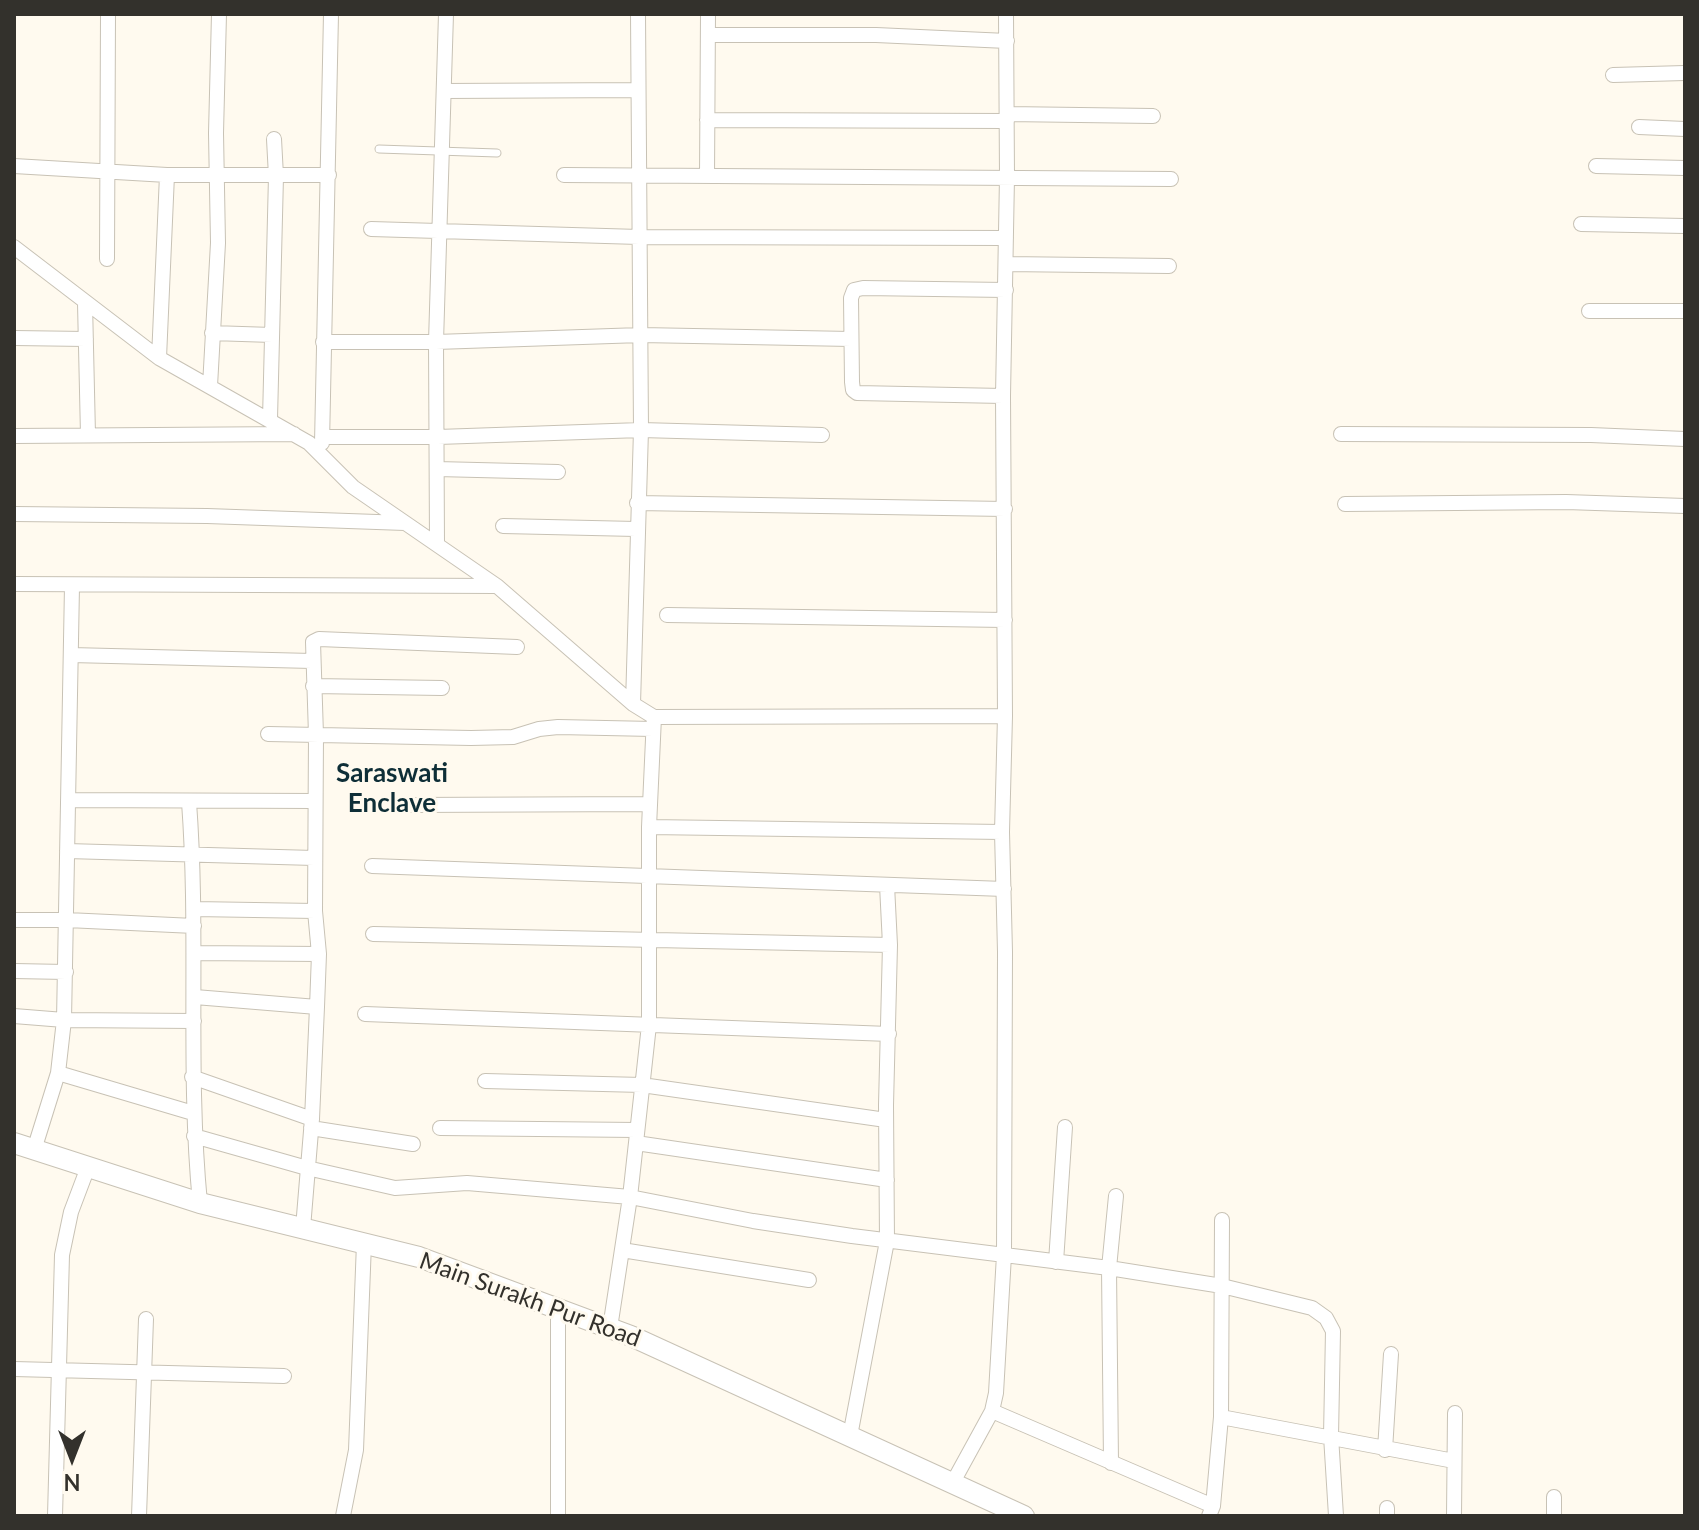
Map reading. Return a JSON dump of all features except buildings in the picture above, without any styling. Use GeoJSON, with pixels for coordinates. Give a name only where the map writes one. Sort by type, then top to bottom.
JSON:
{"type":"FeatureCollection","features":[{"type":"Feature","properties":{"kind":"street"},"geometry":{"type":"LineString","coordinates":[[107,259],[108,14]]}},
{"type":"Feature","properties":{"kind":"street"},"geometry":{"type":"LineString","coordinates":[[210,386],[218,243],[219,14]]}},
{"type":"Feature","properties":{"kind":"street"},"geometry":{"type":"LineString","coordinates":[[322,456],[331,14]]}},
{"type":"Feature","properties":{"kind":"street"},"geometry":{"type":"LineString","coordinates":[[437,544],[436,342],[446,14]]}},
{"type":"Feature","properties":{"kind":"street"},"geometry":{"type":"LineString","coordinates":[[633,704],[641,430],[638,14]]}},
{"type":"Feature","properties":{"kind":"street"},"geometry":{"type":"LineString","coordinates":[[707,176],[708,14]]}},
{"type":"Feature","properties":{"kind":"street"},"geometry":{"type":"LineString","coordinates":[[952,1484],[992,1411],[996,1393],[1004,1255],[1002,832],[1005,716],[1003,396],[1006,14]]}},
{"type":"Feature","properties":{"kind":"street"},"geometry":{"type":"LineString","coordinates":[[708,35],[876,35],[1007,41]]}},
{"type":"Feature","properties":{"kind":"street"},"geometry":{"type":"LineString","coordinates":[[1613,75],[1685,73]]}},
{"type":"Feature","properties":{"kind":"street"},"geometry":{"type":"LineString","coordinates":[[444,91],[638,90]]}},
{"type":"Feature","properties":{"kind":"street"},"geometry":{"type":"LineString","coordinates":[[707,120],[1153,116]]}},
{"type":"Feature","properties":{"kind":"street"},"geometry":{"type":"LineString","coordinates":[[1639,127],[1685,129]]}},
{"type":"Feature","properties":{"kind":"street"},"geometry":{"type":"LineString","coordinates":[[270,419],[276,176],[274,139]]}},
{"type":"Feature","properties":{"kind":"street"},"geometry":{"type":"LineString","coordinates":[[14,166],[167,175],[329,175]]}},
{"type":"Feature","properties":{"kind":"street"},"geometry":{"type":"LineString","coordinates":[[1596,166],[1685,168]]}},
{"type":"Feature","properties":{"kind":"street"},"geometry":{"type":"LineString","coordinates":[[159,358],[167,175]]}},
{"type":"Feature","properties":{"kind":"street"},"geometry":{"type":"LineString","coordinates":[[564,175],[1171,179]]}},
{"type":"Feature","properties":{"kind":"street"},"geometry":{"type":"LineString","coordinates":[[1581,224],[1685,226]]}},
{"type":"Feature","properties":{"kind":"street"},"geometry":{"type":"LineString","coordinates":[[371,229],[639,237],[1006,238]]}},
{"type":"Feature","properties":{"kind":"street"},"geometry":{"type":"LineString","coordinates":[[14,247],[159,358],[295,434],[353,487],[497,586],[654,723]]}},
{"type":"Feature","properties":{"kind":"street"},"geometry":{"type":"LineString","coordinates":[[1006,264],[1169,266]]}},
{"type":"Feature","properties":{"kind":"street"},"geometry":{"type":"LineString","coordinates":[[1003,396],[857,393],[853,390],[852,382],[851,298],[854,290],[863,288],[1006,290]]}},
{"type":"Feature","properties":{"kind":"street"},"geometry":{"type":"LineString","coordinates":[[85,303],[88,435]]}},
{"type":"Feature","properties":{"kind":"street"},"geometry":{"type":"LineString","coordinates":[[1589,311],[1685,311]]}},
{"type":"Feature","properties":{"kind":"street"},"geometry":{"type":"LineString","coordinates":[[212,333],[272,335]]}},
{"type":"Feature","properties":{"kind":"street"},"geometry":{"type":"LineString","coordinates":[[323,342],[436,342],[641,335],[851,339]]}},
{"type":"Feature","properties":{"kind":"street"},"geometry":{"type":"LineString","coordinates":[[14,338],[86,339]]}},
{"type":"Feature","properties":{"kind":"street"},"geometry":{"type":"LineString","coordinates":[[322,437],[438,437],[641,430],[822,435]]}},
{"type":"Feature","properties":{"kind":"street"},"geometry":{"type":"LineString","coordinates":[[14,436],[295,434]]}},
{"type":"Feature","properties":{"kind":"street"},"geometry":{"type":"LineString","coordinates":[[1341,434],[1591,435],[1685,439]]}},
{"type":"Feature","properties":{"kind":"street"},"geometry":{"type":"LineString","coordinates":[[437,469],[558,472]]}},
{"type":"Feature","properties":{"kind":"street"},"geometry":{"type":"LineString","coordinates":[[1345,504],[1566,502],[1685,506]]}},
{"type":"Feature","properties":{"kind":"street"},"geometry":{"type":"LineString","coordinates":[[637,503],[1005,509]]}},
{"type":"Feature","properties":{"kind":"street"},"geometry":{"type":"LineString","coordinates":[[14,514],[207,516],[405,523]]}},
{"type":"Feature","properties":{"kind":"street"},"geometry":{"type":"LineString","coordinates":[[503,526],[636,529]]}},
{"type":"Feature","properties":{"kind":"street"},"geometry":{"type":"LineString","coordinates":[[14,584],[497,586]]}},
{"type":"Feature","properties":{"kind":"street"},"geometry":{"type":"LineString","coordinates":[[34,1150],[58,1073],[64,1020],[72,586]]}},
{"type":"Feature","properties":{"kind":"street"},"geometry":{"type":"LineString","coordinates":[[667,615],[1005,620]]}},
{"type":"Feature","properties":{"kind":"street"},"geometry":{"type":"LineString","coordinates":[[303,1228],[312,1123],[319,954],[315,911],[313,642],[319,639],[517,647]]}},
{"type":"Feature","properties":{"kind":"street"},"geometry":{"type":"LineString","coordinates":[[71,655],[312,661]]}},
{"type":"Feature","properties":{"kind":"street"},"geometry":{"type":"LineString","coordinates":[[313,686],[442,688]]}},
{"type":"Feature","properties":{"kind":"street"},"geometry":{"type":"LineString","coordinates":[[268,734],[499,738],[558,727],[1005,716]]}},
{"type":"Feature","properties":{"kind":"street"},"geometry":{"type":"LineString","coordinates":[[610,1328],[630,1197],[649,1025],[649,804],[654,723]]}},
{"type":"Feature","properties":{"kind":"street"},"geometry":{"type":"LineString","coordinates":[[68,800],[315,801]]}},
{"type":"Feature","properties":{"kind":"street"},"geometry":{"type":"LineString","coordinates":[[189,802],[195,997],[192,1077],[200,1203]]}},
{"type":"Feature","properties":{"kind":"street"},"geometry":{"type":"LineString","coordinates":[[411,805],[649,804]]}},
{"type":"Feature","properties":{"kind":"street"},"geometry":{"type":"LineString","coordinates":[[649,827],[1002,832]]}},
{"type":"Feature","properties":{"kind":"street"},"geometry":{"type":"LineString","coordinates":[[67,851],[314,858]]}},
{"type":"Feature","properties":{"kind":"street"},"geometry":{"type":"LineString","coordinates":[[372,866],[1004,889]]}},
{"type":"Feature","properties":{"kind":"street"},"geometry":{"type":"LineString","coordinates":[[850,1436],[887,1241],[890,945],[887,885]]}},
{"type":"Feature","properties":{"kind":"street"},"geometry":{"type":"LineString","coordinates":[[194,909],[315,911]]}},
{"type":"Feature","properties":{"kind":"street"},"geometry":{"type":"LineString","coordinates":[[14,920],[194,926]]}},
{"type":"Feature","properties":{"kind":"street"},"geometry":{"type":"LineString","coordinates":[[373,934],[890,945]]}},
{"type":"Feature","properties":{"kind":"street"},"geometry":{"type":"LineString","coordinates":[[194,953],[319,954]]}},
{"type":"Feature","properties":{"kind":"street"},"geometry":{"type":"LineString","coordinates":[[14,971],[66,972]]}},
{"type":"Feature","properties":{"kind":"street"},"geometry":{"type":"LineString","coordinates":[[195,997],[317,1007]]}},
{"type":"Feature","properties":{"kind":"street"},"geometry":{"type":"LineString","coordinates":[[365,1014],[889,1034]]}},
{"type":"Feature","properties":{"kind":"street"},"geometry":{"type":"LineString","coordinates":[[14,1016],[64,1020],[194,1021]]}},
{"type":"Feature","properties":{"kind":"street"},"geometry":{"type":"LineString","coordinates":[[58,1073],[193,1113]]}},
{"type":"Feature","properties":{"kind":"street"},"geometry":{"type":"LineString","coordinates":[[192,1077],[312,1123],[413,1144]]}},
{"type":"Feature","properties":{"kind":"street"},"geometry":{"type":"LineString","coordinates":[[485,1081],[642,1085],[886,1120]]}},
{"type":"Feature","properties":{"kind":"street"},"geometry":{"type":"LineString","coordinates":[[1056,1262],[1065,1127]]}},
{"type":"Feature","properties":{"kind":"street"},"geometry":{"type":"LineString","coordinates":[[440,1128],[636,1136],[887,1180]]}},
{"type":"Feature","properties":{"kind":"street"},"geometry":{"type":"LineString","coordinates":[[194,1136],[307,1168],[395,1188],[467,1183],[630,1197],[753,1221],[1222,1286],[1312,1308],[1326,1318],[1333,1331],[1331,1436],[1336,1516]]}},
{"type":"Feature","properties":{"kind":"street","name":"Main Surakh Pur Road"},"geometry":{"type":"LineString","coordinates":[[14,1143],[200,1203],[419,1257],[610,1328],[1024,1516]]}},
{"type":"Feature","properties":{"kind":"street"},"geometry":{"type":"LineString","coordinates":[[55,1516],[62,1255],[71,1212],[88,1167]]}},
{"type":"Feature","properties":{"kind":"street"},"geometry":{"type":"LineString","coordinates":[[1111,1463],[1109,1268],[1116,1196]]}},
{"type":"Feature","properties":{"kind":"street"},"geometry":{"type":"LineString","coordinates":[[992,1411],[1211,1511],[1221,1417],[1222,1220]]}},
{"type":"Feature","properties":{"kind":"street"},"geometry":{"type":"LineString","coordinates":[[343,1516],[356,1450],[364,1243]]}},
{"type":"Feature","properties":{"kind":"street"},"geometry":{"type":"LineString","coordinates":[[622,1250],[809,1280]]}},
{"type":"Feature","properties":{"kind":"street"},"geometry":{"type":"LineString","coordinates":[[558,1309],[558,1516]]}},
{"type":"Feature","properties":{"kind":"street"},"geometry":{"type":"LineString","coordinates":[[139,1516],[146,1319]]}},
{"type":"Feature","properties":{"kind":"street"},"geometry":{"type":"LineString","coordinates":[[1385,1450],[1391,1354]]}},
{"type":"Feature","properties":{"kind":"street"},"geometry":{"type":"LineString","coordinates":[[14,1369],[284,1376]]}},
{"type":"Feature","properties":{"kind":"street"},"geometry":{"type":"LineString","coordinates":[[1454,1516],[1455,1413]]}},
{"type":"Feature","properties":{"kind":"street"},"geometry":{"type":"LineString","coordinates":[[1221,1417],[1454,1461]]}},
{"type":"Feature","properties":{"kind":"street"},"geometry":{"type":"LineString","coordinates":[[1554,1497],[1554,1516]]}},
{"type":"Feature","properties":{"kind":"lane"},"geometry":{"type":"LineString","coordinates":[[379,149],[497,153]]}},
{"type":"Feature","properties":{"kind":"district","name":"Saraswati Enclave"},"geometry":{"type":"Point","coordinates":[392,789]}}]}
